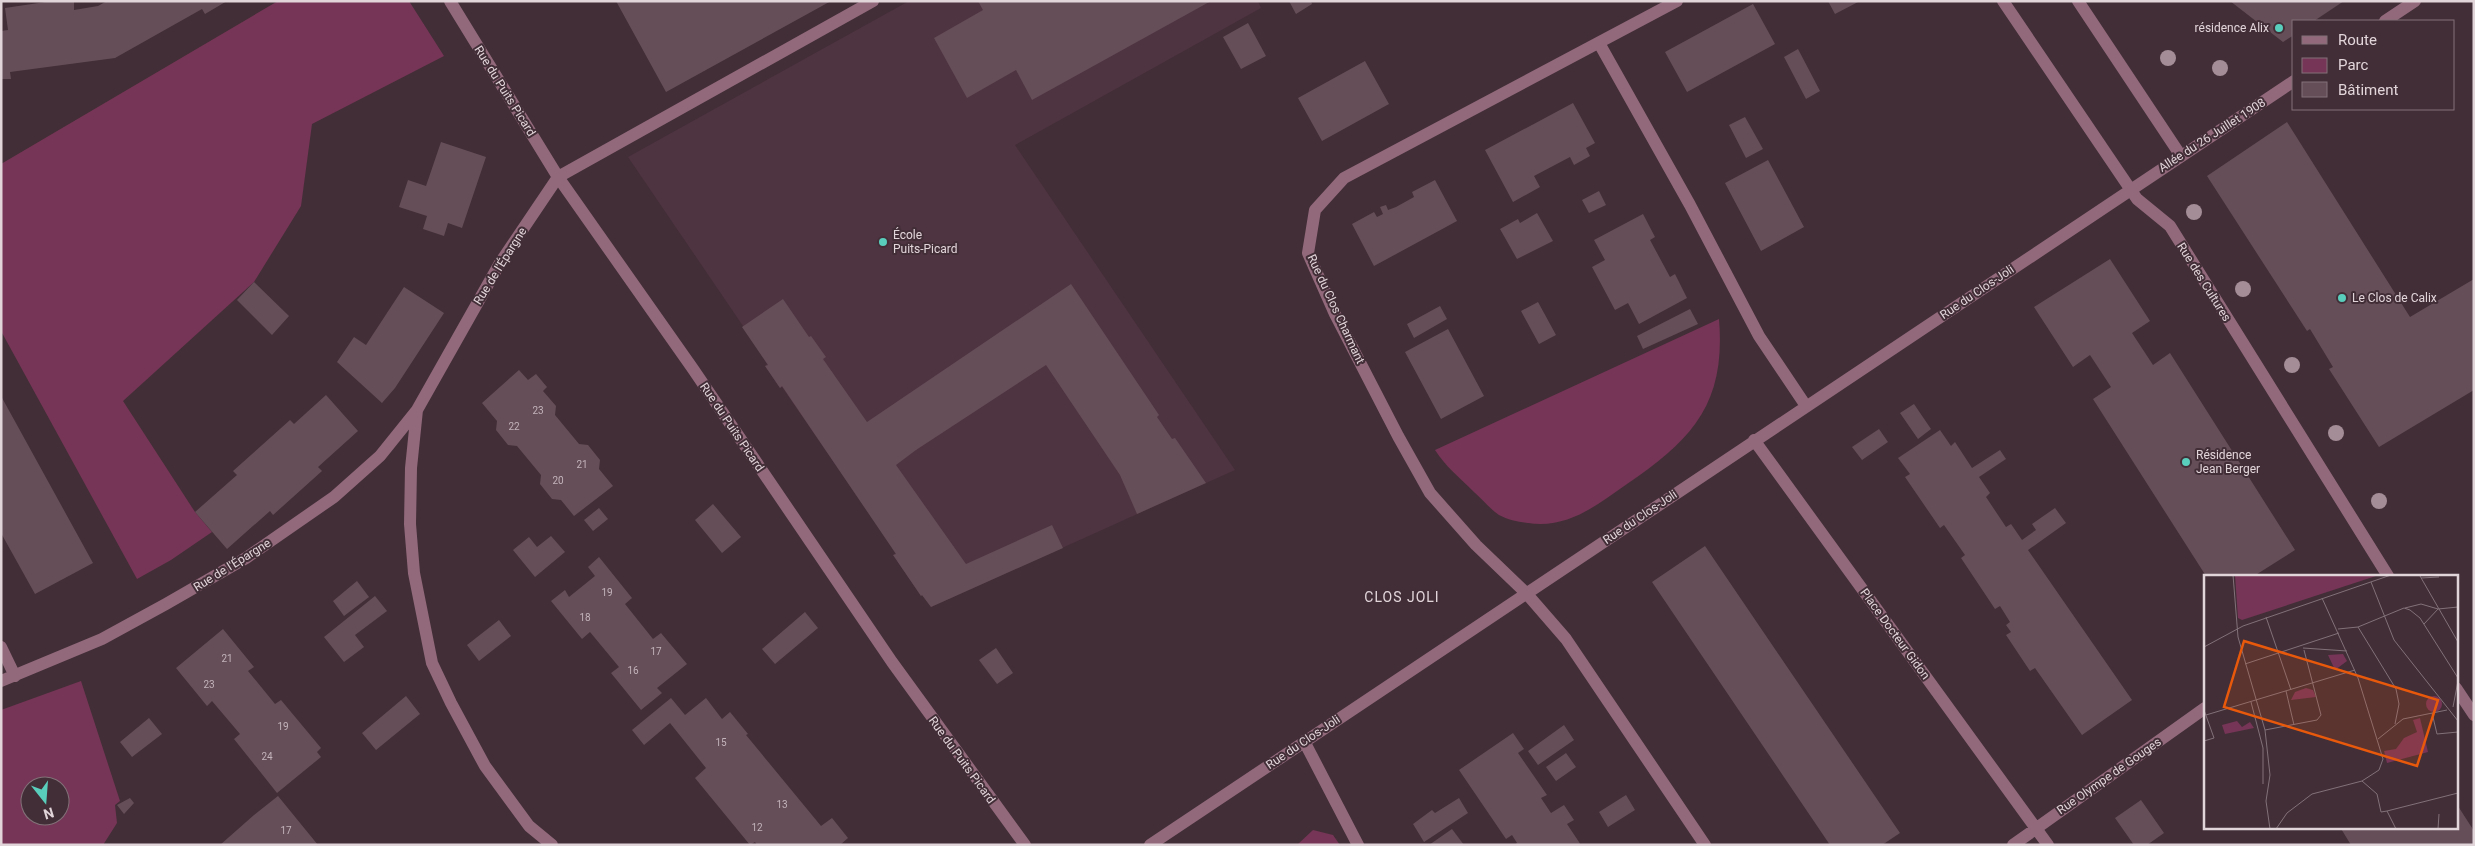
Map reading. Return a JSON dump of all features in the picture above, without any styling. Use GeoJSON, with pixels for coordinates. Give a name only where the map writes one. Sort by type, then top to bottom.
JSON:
{"type":"FeatureCollection","features":[{"type":"Feature","properties":{"kind":"street","name":"Rue du Puits Picard"},"geometry":{"type":"LineString","coordinates":[[450,1],[558,177],[693,369],[887,655],[1025,845]]}},
{"type":"Feature","properties":{"kind":"street"},"geometry":{"type":"LineString","coordinates":[[558,177],[874,1]]}},
{"type":"Feature","properties":{"kind":"street","name":"Rue du Clos Charmant"},"geometry":{"type":"LineString","coordinates":[[1526,593],[1476,545],[1430,493],[1336,314],[1308,253],[1315,210],[1344,178],[1677,1]]}},
{"type":"Feature","properties":{"kind":"street","name":"Rue des Cultures"},"geometry":{"type":"LineString","coordinates":[[2003,1],[2137,199],[2170,226],[2387,575]]}},
{"type":"Feature","properties":{"kind":"street"},"geometry":{"type":"LineString","coordinates":[[2078,1],[2181,156]]}},
{"type":"Feature","properties":{"kind":"street"},"geometry":{"type":"LineString","coordinates":[[2386,20],[2415,1]]}},
{"type":"Feature","properties":{"kind":"street"},"geometry":{"type":"LineString","coordinates":[[1599,43],[1690,205],[1759,336],[1806,406]]}},
{"type":"Feature","properties":{"kind":"street","name":"Allée du 26 Juillet 1908"},"geometry":{"type":"LineString","coordinates":[[2130,189],[2292,82]]}},
{"type":"Feature","properties":{"kind":"street","name":"Rue de l'Épargne"},"geometry":{"type":"LineString","coordinates":[[1,681],[102,639],[246,558],[334,497],[380,456],[416,410],[500,263],[558,177]]}},
{"type":"Feature","properties":{"kind":"street","name":"Rue du Clos-Joli"},"geometry":{"type":"LineString","coordinates":[[1150,845],[2130,189]]}},
{"type":"Feature","properties":{"kind":"street","name":"Rue de l'Épargne"},"geometry":{"type":"LineString","coordinates":[[416,410],[411,468],[410,524],[414,573],[432,663],[450,703],[486,766],[529,826],[552,845]]}},
{"type":"Feature","properties":{"kind":"street","name":"Place Docteur Gidon"},"geometry":{"type":"LineString","coordinates":[[1754,440],[2048,845]]}},
{"type":"Feature","properties":{"kind":"street"},"geometry":{"type":"LineString","coordinates":[[1526,593],[1566,639],[1705,845]]}},
{"type":"Feature","properties":{"kind":"street"},"geometry":{"type":"LineString","coordinates":[[1,647],[15,676]]}},
{"type":"Feature","properties":{"kind":"street"},"geometry":{"type":"LineString","coordinates":[[2458,691],[2474,715]]}},
{"type":"Feature","properties":{"kind":"street","name":"Rue Olympe de Gouges"},"geometry":{"type":"LineString","coordinates":[[2013,845],[2204,709]]}},
{"type":"Feature","properties":{"kind":"street"},"geometry":{"type":"LineString","coordinates":[[1304,741],[1358,845]]}},
{"type":"Feature","properties":{"kind":"shaded area","name":"École Puits-Picard"},"geometry":{"type":"Polygon","coordinates":[[[909,1],[1258,1],[1261,8],[1015,145],[1235,470],[931,607],[921,596],[893,555],[896,553],[782,387],[780,388],[765,366],[767,364],[743,326],[628,157],[909,1]]]}},
{"type":"Feature","properties":{"kind":"green space"},"geometry":{"type":"Polygon","coordinates":[[[278,1],[409,1],[444,56],[312,124],[301,206],[254,282],[123,401],[195,512],[212,532],[171,560],[137,579],[1,331],[1,164],[278,1]]]}},
{"type":"Feature","properties":{"kind":"green space"},"geometry":{"type":"Polygon","coordinates":[[[1719,319],[1720,348],[1717,374],[1710,396],[1700,416],[1687,434],[1670,451],[1604,500],[1581,514],[1569,519],[1543,524],[1521,522],[1502,517],[1492,510],[1453,472],[1435,450],[1719,319]]]}},
{"type":"Feature","properties":{"kind":"green space"},"geometry":{"type":"Polygon","coordinates":[[[81,681],[120,801],[115,805],[117,823],[103,845],[1,845],[1,710],[81,681]]]}},
{"type":"Feature","properties":{"kind":"green space"},"geometry":{"type":"Polygon","coordinates":[[[1313,830],[1333,835],[1340,845],[1297,845],[1313,830]]]}},
{"type":"Feature","properties":{"kind":"building"},"geometry":{"type":"Polygon","coordinates":[[[52,1],[74,1],[74,10],[98,6],[107,1],[227,1],[205,14],[202,9],[115,58],[10,72],[11,79],[1,79],[1,31],[8,30],[5,8],[52,1]]]}},
{"type":"Feature","properties":{"kind":"building"},"geometry":{"type":"Polygon","coordinates":[[[616,1],[831,1],[666,92],[616,1]]]}},
{"type":"Feature","properties":{"kind":"building"},"geometry":{"type":"Polygon","coordinates":[[[978,1],[1211,1],[1032,100],[1016,70],[967,98],[934,38],[983,10],[978,1]]]}},
{"type":"Feature","properties":{"kind":"building"},"geometry":{"type":"Polygon","coordinates":[[[1289,1],[1311,1],[1312,4],[1296,14],[1289,1]]]}},
{"type":"Feature","properties":{"kind":"building"},"geometry":{"type":"Polygon","coordinates":[[[1828,1],[1860,1],[1835,14],[1828,1]]]}},
{"type":"Feature","properties":{"kind":"building","name":"résidence Alix"},"geometry":{"type":"Polygon","coordinates":[[[2230,1],[2344,1],[2316,20],[2292,20],[2292,36],[2283,42],[2230,1]]]}},
{"type":"Feature","properties":{"kind":"building"},"geometry":{"type":"Polygon","coordinates":[[[1753,4],[1775,44],[1687,92],[1665,52],[1753,4]]]}},
{"type":"Feature","properties":{"kind":"building"},"geometry":{"type":"Polygon","coordinates":[[[1248,23],[1266,56],[1241,69],[1223,37],[1248,23]]]}},
{"type":"Feature","properties":{"kind":"building"},"geometry":{"type":"Polygon","coordinates":[[[1798,49],[1820,91],[1806,99],[1784,57],[1798,49]]]}},
{"type":"Feature","properties":{"kind":"building"},"geometry":{"type":"Polygon","coordinates":[[[1365,61],[1389,104],[1322,141],[1298,98],[1365,61]]]}},
{"type":"Feature","properties":{"kind":"building"},"geometry":{"type":"Polygon","coordinates":[[[1573,103],[1595,143],[1586,148],[1590,156],[1574,165],[1570,157],[1534,176],[1540,187],[1513,202],[1485,150],[1573,103]]]}},
{"type":"Feature","properties":{"kind":"building"},"geometry":{"type":"Polygon","coordinates":[[[1745,117],[1763,149],[1746,158],[1729,125],[1745,117]]]}},
{"type":"Feature","properties":{"kind":"building","name":"Le Clos de Calix"},"geometry":{"type":"Polygon","coordinates":[[[2287,122],[2410,317],[2474,279],[2474,390],[2379,447],[2329,369],[2333,367],[2310,329],[2307,331],[2207,176],[2287,122]]]}},
{"type":"Feature","properties":{"kind":"building"},"geometry":{"type":"Polygon","coordinates":[[[441,142],[486,157],[462,228],[448,223],[444,236],[423,229],[427,216],[399,207],[408,180],[426,186],[441,142]]]}},
{"type":"Feature","properties":{"kind":"building"},"geometry":{"type":"Polygon","coordinates":[[[1768,160],[1804,227],[1761,251],[1725,183],[1768,160]]]}},
{"type":"Feature","properties":{"kind":"building"},"geometry":{"type":"Polygon","coordinates":[[[1435,180],[1457,221],[1374,266],[1352,224],[1374,212],[1377,217],[1383,214],[1380,207],[1386,205],[1388,210],[1396,207],[1414,197],[1412,192],[1435,180]]]}},
{"type":"Feature","properties":{"kind":"building"},"geometry":{"type":"Polygon","coordinates":[[[1599,191],[1606,205],[1589,213],[1582,200],[1599,191]]]}},
{"type":"Feature","properties":{"kind":"building"},"geometry":{"type":"Polygon","coordinates":[[[1537,213],[1553,241],[1517,259],[1500,229],[1518,219],[1520,223],[1537,213]]]}},
{"type":"Feature","properties":{"kind":"building"},"geometry":{"type":"Polygon","coordinates":[[[1643,214],[1655,237],[1650,240],[1670,277],[1675,274],[1687,298],[1639,324],[1628,303],[1615,310],[1592,267],[1605,260],[1594,240],[1643,214]]]}},
{"type":"Feature","properties":{"kind":"building","name":"Résidence Jean Berger"},"geometry":{"type":"Polygon","coordinates":[[[2110,259],[2150,321],[2132,333],[2153,365],[2170,353],[2295,550],[2256,575],[2205,575],[2093,399],[2111,387],[2090,355],[2073,367],[2034,307],[2110,259]]]}},
{"type":"Feature","properties":{"kind":"building"},"geometry":{"type":"Polygon","coordinates":[[[254,282],[289,316],[272,335],[237,300],[254,282]]]}},
{"type":"Feature","properties":{"kind":"building"},"geometry":{"type":"Polygon","coordinates":[[[1071,284],[1159,415],[1157,417],[1172,439],[1175,438],[1206,483],[1137,514],[1120,475],[1046,365],[896,465],[966,564],[1052,525],[1063,548],[931,607],[921,596],[893,555],[896,554],[782,386],[780,388],[765,366],[768,365],[742,327],[783,299],[809,337],[811,336],[826,357],[823,359],[867,422],[1071,284]]]}},
{"type":"Feature","properties":{"kind":"building"},"geometry":{"type":"Polygon","coordinates":[[[404,287],[444,313],[395,388],[382,403],[337,362],[354,337],[366,345],[404,287]]]}},
{"type":"Feature","properties":{"kind":"building"},"geometry":{"type":"Polygon","coordinates":[[[1538,302],[1556,335],[1539,344],[1521,311],[1538,302]]]}},
{"type":"Feature","properties":{"kind":"building"},"geometry":{"type":"Polygon","coordinates":[[[1440,306],[1447,319],[1414,338],[1407,324],[1440,306]]]}},
{"type":"Feature","properties":{"kind":"building"},"geometry":{"type":"Polygon","coordinates":[[[1690,309],[1698,324],[1643,349],[1637,336],[1690,309]]]}},
{"type":"Feature","properties":{"kind":"building"},"geometry":{"type":"Polygon","coordinates":[[[1448,329],[1484,396],[1441,419],[1405,352],[1448,329]]]}},
{"type":"Feature","properties":{"kind":"building"},"geometry":{"type":"Polygon","coordinates":[[[519,370],[528,380],[536,374],[547,387],[543,391],[556,406],[555,415],[579,444],[588,445],[600,460],[599,469],[613,486],[574,516],[561,500],[552,499],[540,484],[541,475],[517,446],[508,445],[496,430],[497,421],[482,403],[519,370]]]}},
{"type":"Feature","properties":{"kind":"building"},"geometry":{"type":"Polygon","coordinates":[[[326,395],[358,431],[318,467],[322,471],[273,515],[270,511],[227,549],[195,512],[237,475],[233,471],[290,420],[294,424],[326,395]]]}},
{"type":"Feature","properties":{"kind":"building"},"geometry":{"type":"Polygon","coordinates":[[[1,396],[93,563],[35,594],[1,533],[1,396]]]}},
{"type":"Feature","properties":{"kind":"building"},"geometry":{"type":"Polygon","coordinates":[[[1914,404],[1931,429],[1918,439],[1900,413],[1914,404]]]}},
{"type":"Feature","properties":{"kind":"building"},"geometry":{"type":"Polygon","coordinates":[[[1879,429],[1888,442],[1862,460],[1852,447],[1879,429]]]}},
{"type":"Feature","properties":{"kind":"building"},"geometry":{"type":"Polygon","coordinates":[[[1940,430],[1951,446],[1955,442],[1972,468],[2000,450],[2006,459],[1979,477],[1990,493],[1986,497],[2006,527],[2011,524],[2022,540],[2036,530],[2032,524],[2055,508],[2066,523],[2028,550],[2132,700],[2082,735],[2035,668],[2030,671],[2006,635],[2011,632],[2006,625],[2010,622],[2000,606],[1995,609],[1961,558],[1965,555],[1944,525],[1940,528],[1905,477],[1910,474],[1898,458],[1940,430]]]}},
{"type":"Feature","properties":{"kind":"building"},"geometry":{"type":"Polygon","coordinates":[[[713,504],[741,537],[722,553],[695,520],[713,504]]]}},
{"type":"Feature","properties":{"kind":"building"},"geometry":{"type":"Polygon","coordinates":[[[599,508],[608,519],[593,531],[584,520],[599,508]]]}},
{"type":"Feature","properties":{"kind":"building"},"geometry":{"type":"Polygon","coordinates":[[[551,536],[565,552],[535,577],[513,550],[529,537],[537,547],[551,536]]]}},
{"type":"Feature","properties":{"kind":"building"},"geometry":{"type":"Polygon","coordinates":[[[1705,546],[1900,833],[1882,845],[1830,845],[1652,582],[1705,546]]]}},
{"type":"Feature","properties":{"kind":"building"},"geometry":{"type":"Polygon","coordinates":[[[599,557],[632,598],[625,604],[653,639],[661,633],[687,664],[657,688],[662,693],[641,710],[611,673],[619,667],[590,632],[582,639],[551,601],[565,590],[569,597],[595,576],[588,567],[599,557]]]}},
{"type":"Feature","properties":{"kind":"building"},"geometry":{"type":"Polygon","coordinates":[[[357,581],[369,597],[344,616],[333,601],[357,581]]]}},
{"type":"Feature","properties":{"kind":"building"},"geometry":{"type":"Polygon","coordinates":[[[375,596],[387,611],[355,635],[364,647],[344,662],[324,637],[375,596]]]}},
{"type":"Feature","properties":{"kind":"building"},"geometry":{"type":"Polygon","coordinates":[[[805,612],[818,628],[775,664],[762,649],[805,612]]]}},
{"type":"Feature","properties":{"kind":"building"},"geometry":{"type":"Polygon","coordinates":[[[499,620],[511,636],[479,661],[467,645],[499,620]]]}},
{"type":"Feature","properties":{"kind":"building"},"geometry":{"type":"Polygon","coordinates":[[[223,629],[254,667],[248,671],[275,704],[281,700],[321,748],[317,752],[321,757],[277,793],[234,739],[240,734],[212,701],[207,706],[176,668],[223,629]]]}},
{"type":"Feature","properties":{"kind":"building"},"geometry":{"type":"Polygon","coordinates":[[[996,648],[1013,673],[997,684],[979,660],[996,648]]]}},
{"type":"Feature","properties":{"kind":"building"},"geometry":{"type":"Polygon","coordinates":[[[406,696],[420,714],[376,750],[362,733],[406,696]]]}},
{"type":"Feature","properties":{"kind":"building"},"geometry":{"type":"Polygon","coordinates":[[[671,698],[685,715],[706,698],[722,719],[730,712],[748,734],[746,735],[821,826],[832,818],[848,838],[840,845],[757,845],[755,842],[750,845],[695,778],[706,768],[670,723],[644,745],[632,730],[671,698]]]}},
{"type":"Feature","properties":{"kind":"building"},"geometry":{"type":"Polygon","coordinates":[[[149,718],[162,734],[132,757],[120,742],[149,718]]]}},
{"type":"Feature","properties":{"kind":"building"},"geometry":{"type":"Polygon","coordinates":[[[1564,725],[1574,740],[1538,765],[1528,751],[1564,725]]]}},
{"type":"Feature","properties":{"kind":"building"},"geometry":{"type":"Polygon","coordinates":[[[1513,733],[1524,749],[1518,753],[1547,795],[1541,798],[1551,813],[1564,805],[1574,820],[1567,824],[1581,845],[1514,845],[1517,843],[1512,835],[1506,839],[1459,770],[1513,733]]]}},
{"type":"Feature","properties":{"kind":"building"},"geometry":{"type":"Polygon","coordinates":[[[1566,753],[1576,767],[1556,781],[1546,767],[1566,753]]]}},
{"type":"Feature","properties":{"kind":"building"},"geometry":{"type":"Polygon","coordinates":[[[1626,795],[1635,810],[1608,827],[1599,812],[1626,795]]]}},
{"type":"Feature","properties":{"kind":"building"},"geometry":{"type":"Polygon","coordinates":[[[278,796],[318,845],[220,845],[254,815],[278,796]]]}},
{"type":"Feature","properties":{"kind":"building"},"geometry":{"type":"Polygon","coordinates":[[[130,798],[134,803],[124,814],[117,805],[130,798]]]}},
{"type":"Feature","properties":{"kind":"building"},"geometry":{"type":"Polygon","coordinates":[[[1459,798],[1468,813],[1424,842],[1413,824],[1432,810],[1435,813],[1459,798]]]}},
{"type":"Feature","properties":{"kind":"building"},"geometry":{"type":"Polygon","coordinates":[[[2141,800],[2164,833],[2147,845],[2134,845],[2115,818],[2141,800]]]}},
{"type":"Feature","properties":{"kind":"building"},"geometry":{"type":"Polygon","coordinates":[[[2458,806],[2474,831],[2474,845],[2351,845],[2341,828],[2458,828],[2458,806]]]}},
{"type":"Feature","properties":{"kind":"building"},"geometry":{"type":"Polygon","coordinates":[[[1452,829],[1464,845],[1429,845],[1452,829]]]}},
{"type":"Feature","properties":{"kind":"place","name":"résidence Alix"},"geometry":{"type":"Point","coordinates":[2279,28]}},
{"type":"Feature","properties":{"kind":"place","name":"École Puits-Picard"},"geometry":{"type":"Point","coordinates":[883,242]}},
{"type":"Feature","properties":{"kind":"place","name":"Le Clos de Calix"},"geometry":{"type":"Point","coordinates":[2342,298]}},
{"type":"Feature","properties":{"kind":"place","name":"Résidence Jean Berger"},"geometry":{"type":"Point","coordinates":[2186,462]}},
{"type":"Feature","properties":{"kind":"district","name":"CLOS JOLI"},"geometry":{"type":"Point","coordinates":[1402,597]}}]}
